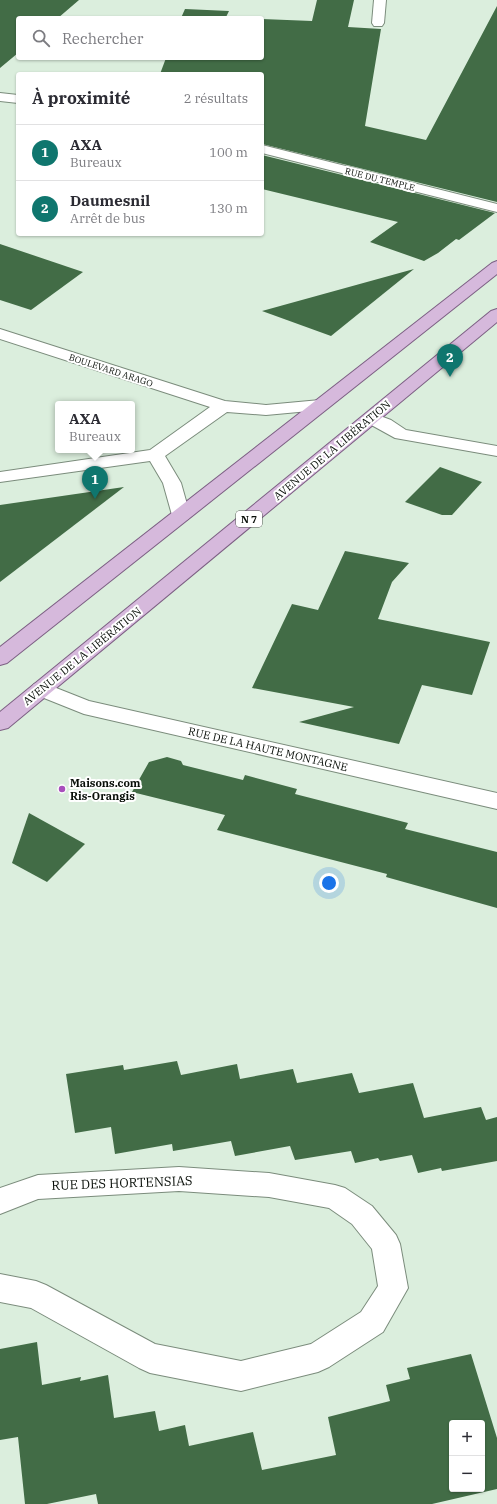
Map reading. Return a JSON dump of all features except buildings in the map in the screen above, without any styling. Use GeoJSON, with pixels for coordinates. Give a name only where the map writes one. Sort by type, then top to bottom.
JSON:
{"type":"FeatureCollection","features":[{"type":"Feature","properties":{"kind":"main road"},"geometry":{"type":"LineString","coordinates":[[0,658],[497,266]]}},
{"type":"Feature","properties":{"kind":"main road","name":"AVENUE DE LA LIBÉRATION"},"geometry":{"type":"LineString","coordinates":[[0,723],[497,314]]}},
{"type":"Feature","properties":{"kind":"street"},"geometry":{"type":"LineString","coordinates":[[378,23],[380,0]]}},
{"type":"Feature","properties":{"kind":"street"},"geometry":{"type":"LineString","coordinates":[[0,97],[16,99]]}},
{"type":"Feature","properties":{"kind":"street","name":"RUE DU TEMPLE"},"geometry":{"type":"LineString","coordinates":[[264,150],[497,208]]}},
{"type":"Feature","properties":{"kind":"street","name":"BOULEVARD ARAGO"},"geometry":{"type":"LineString","coordinates":[[0,334],[223,406],[266,410],[320,406]]}},
{"type":"Feature","properties":{"kind":"street"},"geometry":{"type":"LineString","coordinates":[[0,477],[155,455],[223,406]]}},
{"type":"Feature","properties":{"kind":"street"},"geometry":{"type":"LineString","coordinates":[[372,418],[401,434],[497,451]]}},
{"type":"Feature","properties":{"kind":"street"},"geometry":{"type":"LineString","coordinates":[[155,455],[172,483],[181,516]]}},
{"type":"Feature","properties":{"kind":"street","name":"RUE DE LA HAUTE MONTAGNE"},"geometry":{"type":"LineString","coordinates":[[41,689],[90,708],[497,801]]}},
{"type":"Feature","properties":{"kind":"street","name":"RUE DES HORTENSIAS"},"geometry":{"type":"LineString","coordinates":[[0,1201],[38,1187],[179,1179],[268,1185],[334,1196],[362,1215],[386,1244],[393,1288],[372,1322],[318,1357],[241,1376],[150,1358],[36,1294],[0,1288]]}},
{"type":"Feature","properties":{"kind":"place","name":"Daumesnil"},"geometry":{"type":"Point","coordinates":[450,377]}},
{"type":"Feature","properties":{"kind":"place","name":"AXA"},"geometry":{"type":"Point","coordinates":[95,499]}},
{"type":"Feature","properties":{"kind":"place","name":"Maisons.com Ris-Orangis"},"geometry":{"type":"Point","coordinates":[62,789]}}]}
